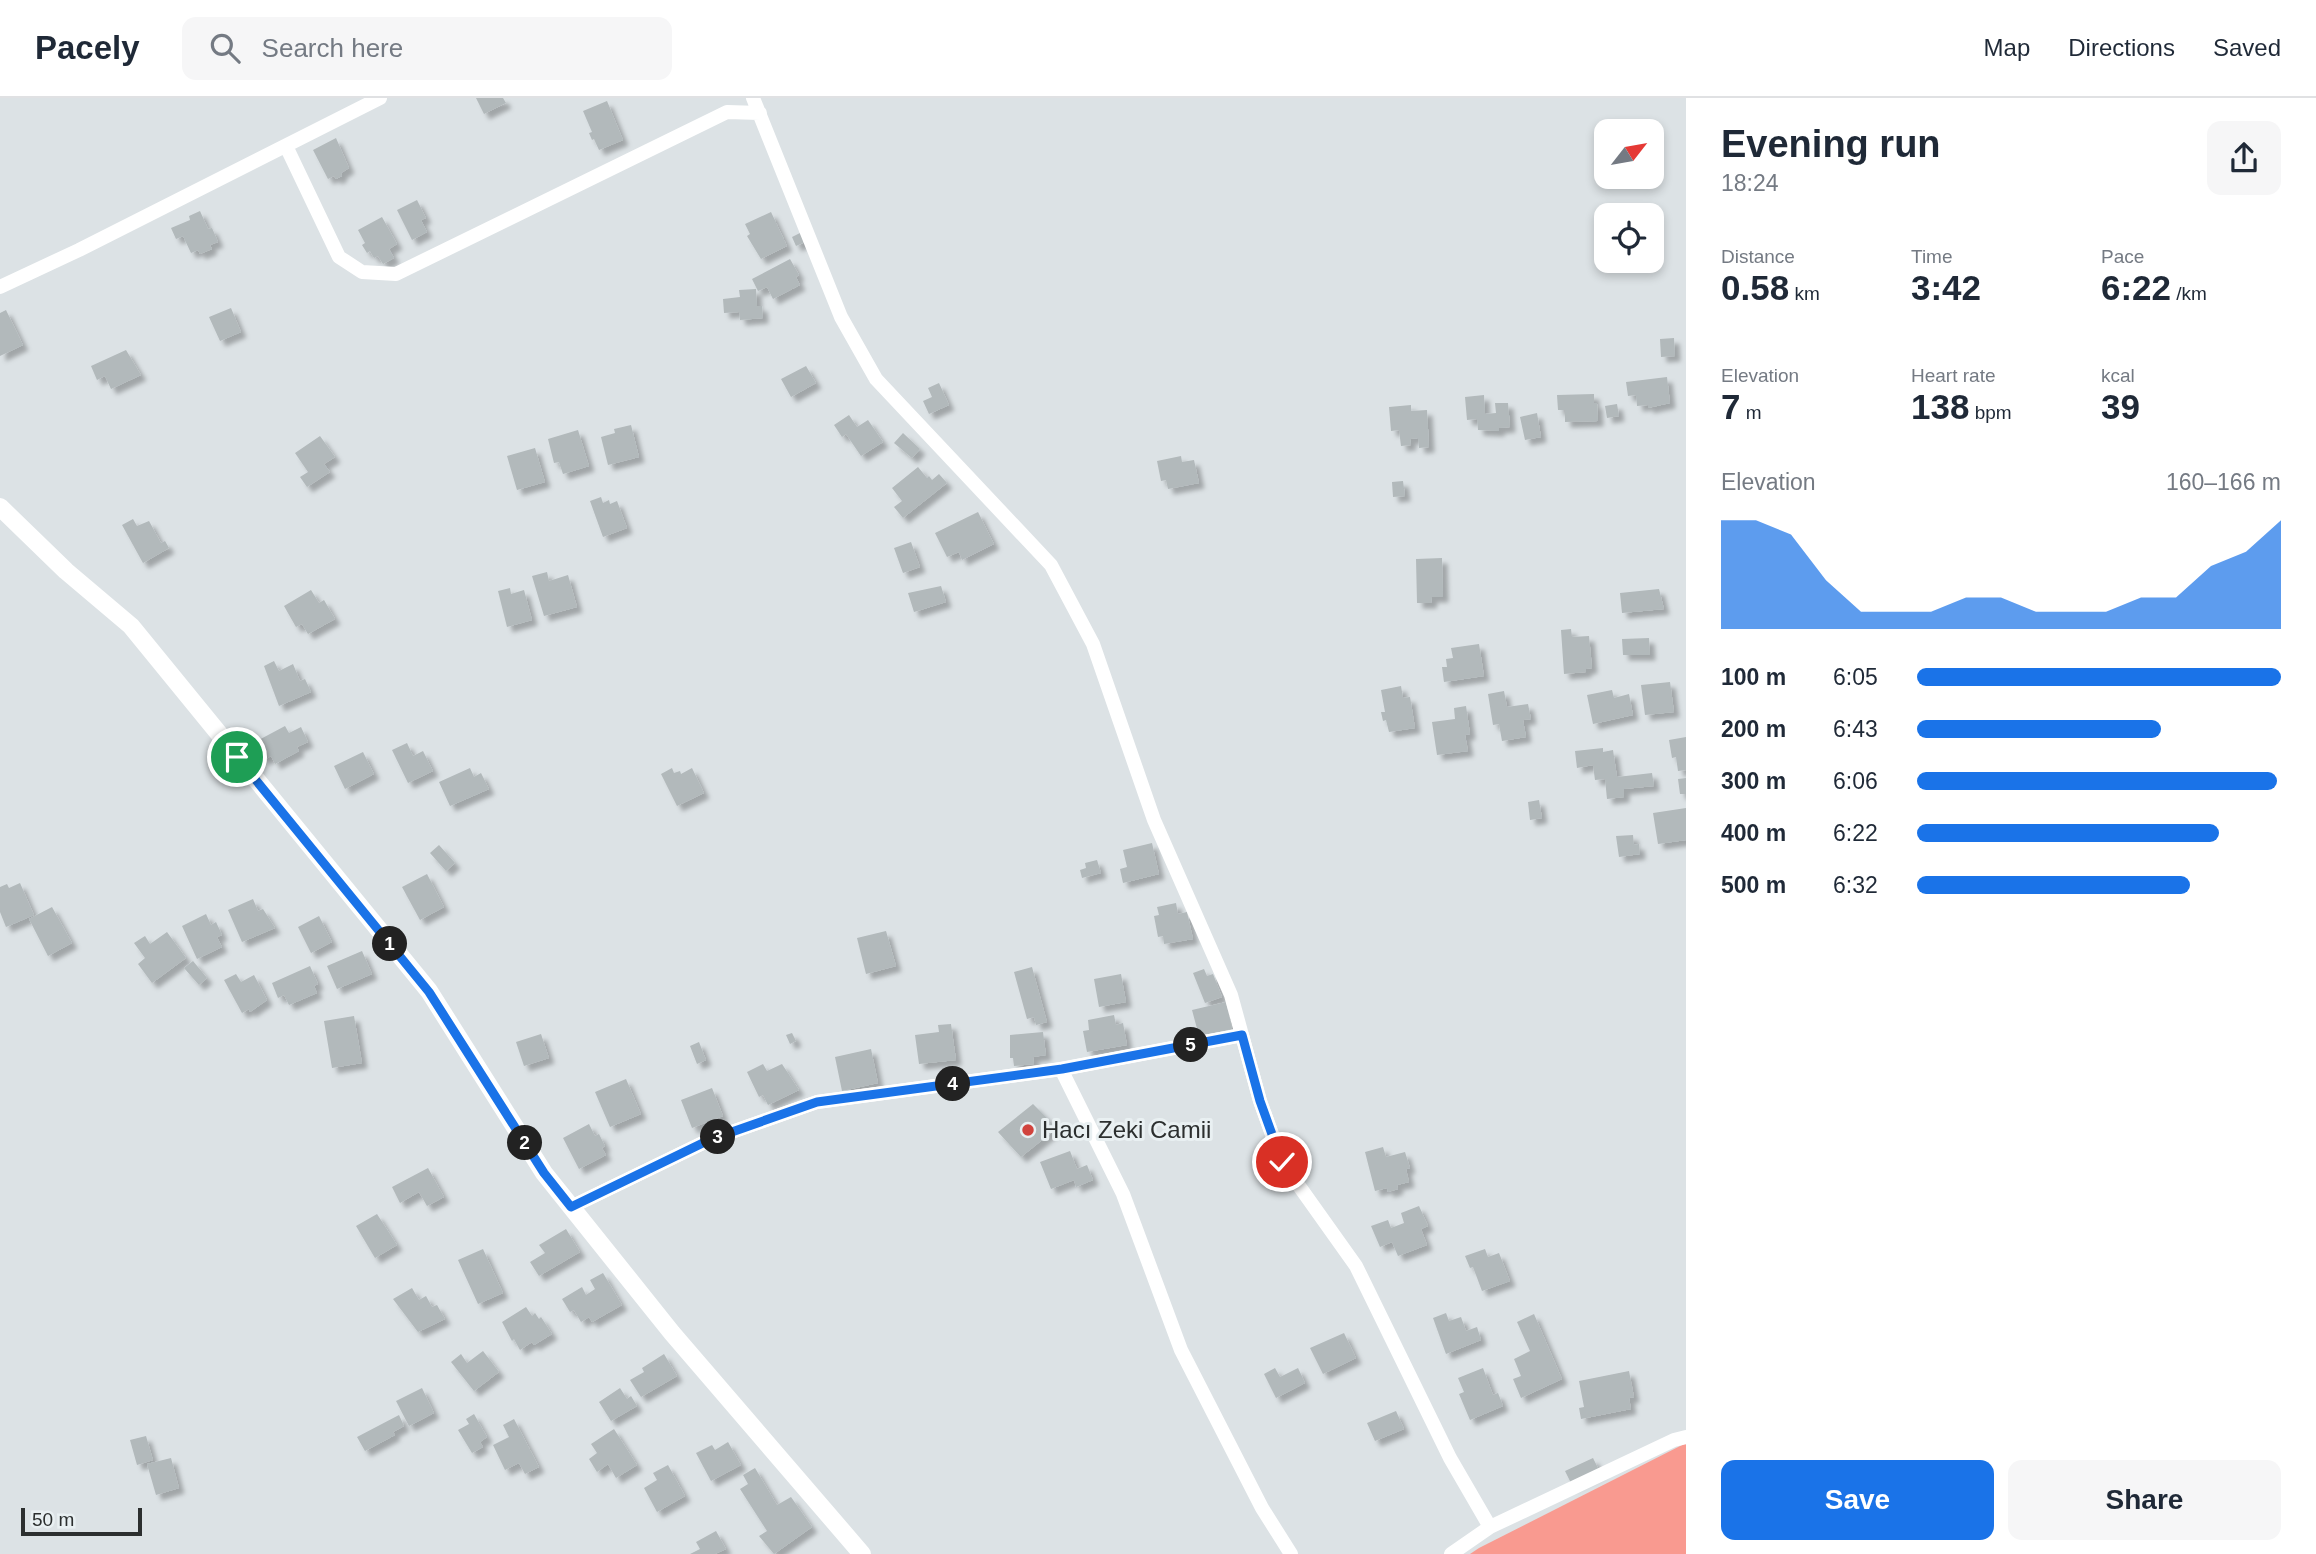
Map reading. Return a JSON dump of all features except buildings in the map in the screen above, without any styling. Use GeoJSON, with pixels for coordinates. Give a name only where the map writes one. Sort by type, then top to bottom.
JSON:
{"type":"FeatureCollection","features":[{"type":"Feature","properties":{"kind":"street"},"geometry":{"type":"LineString","coordinates":[[0,288],[380,98]]}},
{"type":"Feature","properties":{"kind":"street"},"geometry":{"type":"LineString","coordinates":[[753,98],[841,317],[876,379],[1051,565],[1093,644],[1154,820],[1231,995],[1260,1101],[1282,1162],[1356,1266],[1450,1458],[1490,1527]]}},
{"type":"Feature","properties":{"kind":"street"},"geometry":{"type":"LineString","coordinates":[[285,146],[339,257],[362,272],[396,274],[727,112],[760,113]]}},
{"type":"Feature","properties":{"kind":"street"},"geometry":{"type":"LineString","coordinates":[[0,507],[66,571],[131,626],[429,992],[544,1173],[672,1334],[862,1554]]}},
{"type":"Feature","properties":{"kind":"street"},"geometry":{"type":"LineString","coordinates":[[571,1207],[709,1140],[817,1102],[1062,1069],[1242,1035]]}},
{"type":"Feature","properties":{"kind":"street"},"geometry":{"type":"LineString","coordinates":[[1062,1069],[1124,1194],[1181,1350],[1262,1508],[1291,1554]]}},
{"type":"Feature","properties":{"kind":"street"},"geometry":{"type":"LineString","coordinates":[[1451,1554],[1490,1527],[1661,1446],[1686,1437]]}},
{"type":"Feature","properties":{"kind":"shaded area"},"geometry":{"type":"Polygon","coordinates":[[[1686,1443],[1686,1554],[1470,1554],[1479,1548],[1686,1443]]]}},
{"type":"Feature","properties":{"kind":"place","name":"Hacı Zeki Camii"},"geometry":{"type":"Point","coordinates":[1028,1130]}},
{"type":"Feature","properties":{"kind":"route"},"geometry":{"type":"LineString","coordinates":[[237,757],[429,992],[544,1173],[571,1207],[709,1140],[817,1102],[1062,1069],[1242,1035],[1260,1101],[1282,1162]]}}]}
